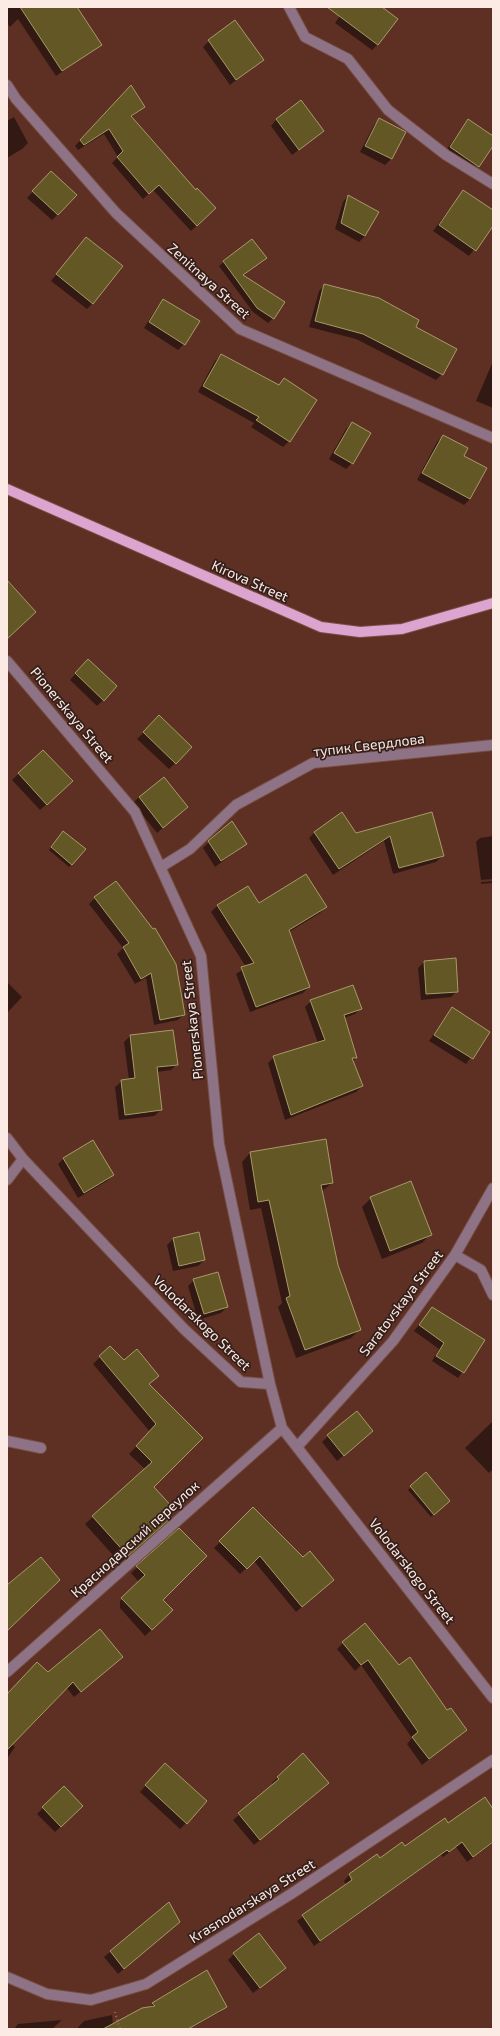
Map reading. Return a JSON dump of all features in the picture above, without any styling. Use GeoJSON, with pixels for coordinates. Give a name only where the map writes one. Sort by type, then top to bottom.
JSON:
{"type":"FeatureCollection","features":[{"type":"Feature","properties":{"kind":"main road","name":"Kirova Street"},"geometry":{"type":"LineString","coordinates":[[7,489],[321,627],[360,632],[402,629],[493,603]]}},
{"type":"Feature","properties":{"kind":"street"},"geometry":{"type":"LineString","coordinates":[[289,7],[305,37],[348,59],[388,110],[446,155],[493,184]]}},
{"type":"Feature","properties":{"kind":"street","name":"Zenitnaya Street"},"geometry":{"type":"LineString","coordinates":[[7,85],[16,99],[116,213],[240,330],[493,438]]}},
{"type":"Feature","properties":{"kind":"street","name":"Pionerskaya Street"},"geometry":{"type":"LineString","coordinates":[[7,661],[135,812],[201,956],[219,1144],[270,1384]]}},
{"type":"Feature","properties":{"kind":"street","name":"тупик Свердлова"},"geometry":{"type":"LineString","coordinates":[[161,868],[190,849],[236,805],[313,763],[493,746]]}},
{"type":"Feature","properties":{"kind":"street","name":"Volodarskogo Street"},"geometry":{"type":"LineString","coordinates":[[7,1138],[23,1159],[184,1329],[242,1382],[270,1384],[282,1428],[493,1698]]}},
{"type":"Feature","properties":{"kind":"street"},"geometry":{"type":"LineString","coordinates":[[7,1180],[23,1159]]}},
{"type":"Feature","properties":{"kind":"street"},"geometry":{"type":"LineString","coordinates":[[455,1255],[493,1188]]}},
{"type":"Feature","properties":{"kind":"street","name":"Saratovskaya Street"},"geometry":{"type":"LineString","coordinates":[[297,1447],[393,1341],[455,1255],[481,1270],[493,1295]]}},
{"type":"Feature","properties":{"kind":"street","name":"Краснодарский переулок"},"geometry":{"type":"LineString","coordinates":[[7,1672],[282,1428]]}},
{"type":"Feature","properties":{"kind":"street"},"geometry":{"type":"LineString","coordinates":[[7,1441],[41,1448]]}},
{"type":"Feature","properties":{"kind":"street","name":"Krasnodarskaya Street"},"geometry":{"type":"LineString","coordinates":[[7,1977],[48,1994],[90,2000],[146,1984],[291,1894],[493,1760]]}},
{"type":"Feature","properties":{"kind":"building"},"geometry":{"type":"Polygon","coordinates":[[[20,7],[77,7],[102,45],[62,71],[20,7]]]}},
{"type":"Feature","properties":{"kind":"building"},"geometry":{"type":"Polygon","coordinates":[[[327,7],[382,7],[398,19],[378,45],[327,7]]]}},
{"type":"Feature","properties":{"kind":"building"},"geometry":{"type":"Polygon","coordinates":[[[235,20],[264,60],[236,80],[208,40],[235,20]]]}},
{"type":"Feature","properties":{"kind":"building"},"geometry":{"type":"Polygon","coordinates":[[[131,85],[145,107],[131,116],[196,190],[197,188],[216,208],[197,226],[159,185],[149,194],[117,157],[123,151],[109,129],[84,145],[80,140],[131,85]]]}},
{"type":"Feature","properties":{"kind":"building"},"geometry":{"type":"Polygon","coordinates":[[[301,100],[324,131],[299,150],[276,119],[301,100]]]}},
{"type":"Feature","properties":{"kind":"building"},"geometry":{"type":"Polygon","coordinates":[[[379,118],[406,132],[392,159],[365,146],[379,118]]]}},
{"type":"Feature","properties":{"kind":"building"},"geometry":{"type":"Polygon","coordinates":[[[468,119],[493,136],[493,146],[479,167],[450,147],[468,119]]]}},
{"type":"Feature","properties":{"kind":"building"},"geometry":{"type":"Polygon","coordinates":[[[51,171],[77,195],[58,215],[32,191],[51,171]]]}},
{"type":"Feature","properties":{"kind":"building"},"geometry":{"type":"Polygon","coordinates":[[[463,190],[493,210],[493,226],[476,251],[439,225],[463,190]]]}},
{"type":"Feature","properties":{"kind":"building"},"geometry":{"type":"Polygon","coordinates":[[[348,195],[379,212],[365,236],[341,223],[348,195]]]}},
{"type":"Feature","properties":{"kind":"building"},"geometry":{"type":"Polygon","coordinates":[[[86,237],[123,266],[93,304],[56,274],[86,237]]]}},
{"type":"Feature","properties":{"kind":"building"},"geometry":{"type":"Polygon","coordinates":[[[252,239],[267,258],[243,275],[285,302],[274,319],[257,308],[223,261],[252,239]]]}},
{"type":"Feature","properties":{"kind":"building"},"geometry":{"type":"Polygon","coordinates":[[[324,284],[379,298],[419,320],[416,327],[457,349],[443,375],[363,334],[315,321],[324,284]]]}},
{"type":"Feature","properties":{"kind":"building"},"geometry":{"type":"Polygon","coordinates":[[[163,299],[200,321],[185,345],[149,322],[163,299]]]}},
{"type":"Feature","properties":{"kind":"building"},"geometry":{"type":"Polygon","coordinates":[[[221,354],[279,385],[284,378],[317,400],[290,442],[256,420],[259,417],[203,386],[221,354]]]}},
{"type":"Feature","properties":{"kind":"building"},"geometry":{"type":"Polygon","coordinates":[[[352,422],[371,433],[353,464],[334,453],[352,422]]]}},
{"type":"Feature","properties":{"kind":"building"},"geometry":{"type":"Polygon","coordinates":[[[443,435],[468,448],[464,456],[487,468],[470,499],[422,473],[443,435]]]}},
{"type":"Feature","properties":{"kind":"building"},"geometry":{"type":"Polygon","coordinates":[[[7,580],[36,612],[7,639],[7,580]]]}},
{"type":"Feature","properties":{"kind":"building"},"geometry":{"type":"Polygon","coordinates":[[[88,659],[117,686],[104,701],[75,673],[88,659]]]}},
{"type":"Feature","properties":{"kind":"building"},"geometry":{"type":"Polygon","coordinates":[[[159,715],[192,747],[176,764],[143,732],[159,715]]]}},
{"type":"Feature","properties":{"kind":"building"},"geometry":{"type":"Polygon","coordinates":[[[43,750],[73,781],[47,805],[18,773],[43,750]]]}},
{"type":"Feature","properties":{"kind":"building"},"geometry":{"type":"Polygon","coordinates":[[[164,777],[188,807],[163,828],[139,797],[164,777]]]}},
{"type":"Feature","properties":{"kind":"building"},"geometry":{"type":"Polygon","coordinates":[[[342,812],[356,833],[432,812],[444,856],[399,868],[390,836],[339,869],[314,832],[342,812]]]}},
{"type":"Feature","properties":{"kind":"building"},"geometry":{"type":"Polygon","coordinates":[[[232,821],[247,844],[221,861],[208,841],[232,821]]]}},
{"type":"Feature","properties":{"kind":"building"},"geometry":{"type":"Polygon","coordinates":[[[63,831],[86,849],[72,865],[51,847],[63,831]]]}},
{"type":"Feature","properties":{"kind":"building"},"geometry":{"type":"Polygon","coordinates":[[[306,874],[327,907],[289,930],[310,987],[256,1007],[241,967],[254,963],[217,905],[248,886],[259,903],[306,874]]]}},
{"type":"Feature","properties":{"kind":"building"},"geometry":{"type":"Polygon","coordinates":[[[116,881],[153,929],[155,928],[176,964],[185,1015],[160,1020],[151,973],[141,979],[123,947],[129,943],[94,897],[116,881]]]}},
{"type":"Feature","properties":{"kind":"building"},"geometry":{"type":"Polygon","coordinates":[[[456,958],[458,992],[426,994],[424,961],[456,958]]]}},
{"type":"Feature","properties":{"kind":"building"},"geometry":{"type":"Polygon","coordinates":[[[353,985],[362,1009],[344,1015],[357,1058],[352,1058],[363,1086],[291,1115],[273,1056],[325,1040],[310,1000],[353,985]]]}},
{"type":"Feature","properties":{"kind":"building"},"geometry":{"type":"Polygon","coordinates":[[[452,1007],[490,1032],[473,1059],[434,1035],[452,1007]]]}},
{"type":"Feature","properties":{"kind":"building"},"geometry":{"type":"Polygon","coordinates":[[[173,1030],[178,1065],[157,1067],[162,1110],[125,1115],[121,1080],[135,1078],[130,1035],[173,1030]]]}},
{"type":"Feature","properties":{"kind":"building"},"geometry":{"type":"Polygon","coordinates":[[[326,1139],[333,1183],[321,1185],[338,1265],[361,1330],[305,1350],[286,1298],[290,1296],[269,1200],[258,1202],[250,1152],[326,1139]]]}},
{"type":"Feature","properties":{"kind":"building"},"geometry":{"type":"Polygon","coordinates":[[[93,1140],[114,1175],[84,1193],[63,1158],[93,1140]]]}},
{"type":"Feature","properties":{"kind":"building"},"geometry":{"type":"Polygon","coordinates":[[[411,1181],[432,1235],[390,1251],[370,1197],[411,1181]]]}},
{"type":"Feature","properties":{"kind":"building"},"geometry":{"type":"Polygon","coordinates":[[[199,1232],[205,1260],[179,1266],[173,1238],[199,1232]]]}},
{"type":"Feature","properties":{"kind":"building"},"geometry":{"type":"Polygon","coordinates":[[[218,1272],[228,1307],[204,1314],[193,1279],[218,1272]]]}},
{"type":"Feature","properties":{"kind":"building"},"geometry":{"type":"Polygon","coordinates":[[[432,1307],[485,1340],[464,1373],[436,1356],[444,1343],[419,1325],[432,1307]]]}},
{"type":"Feature","properties":{"kind":"building"},"geometry":{"type":"Polygon","coordinates":[[[110,1346],[124,1360],[137,1349],[159,1376],[149,1384],[203,1438],[154,1487],[174,1509],[167,1515],[170,1519],[128,1556],[92,1516],[152,1462],[136,1446],[156,1424],[99,1356],[110,1346]]]}},
{"type":"Feature","properties":{"kind":"building"},"geometry":{"type":"Polygon","coordinates":[[[357,1411],[373,1431],[344,1456],[327,1435],[357,1411]]]}},
{"type":"Feature","properties":{"kind":"building"},"geometry":{"type":"Polygon","coordinates":[[[426,1472],[450,1501],[434,1515],[410,1486],[426,1472]]]}},
{"type":"Feature","properties":{"kind":"building"},"geometry":{"type":"Polygon","coordinates":[[[253,1507],[303,1557],[310,1551],[334,1580],[302,1607],[260,1556],[247,1569],[219,1541],[253,1507]]]}},
{"type":"Feature","properties":{"kind":"building"},"geometry":{"type":"Polygon","coordinates":[[[179,1528],[207,1556],[163,1600],[173,1610],[152,1630],[121,1598],[145,1575],[136,1566],[179,1528]]]}},
{"type":"Feature","properties":{"kind":"building"},"geometry":{"type":"Polygon","coordinates":[[[41,1557],[60,1580],[7,1631],[7,1585],[41,1557]]]}},
{"type":"Feature","properties":{"kind":"building"},"geometry":{"type":"Polygon","coordinates":[[[365,1623],[399,1665],[410,1657],[447,1710],[451,1708],[467,1730],[429,1759],[412,1737],[418,1732],[368,1660],[361,1665],[342,1642],[365,1623]]]}},
{"type":"Feature","properties":{"kind":"building"},"geometry":{"type":"Polygon","coordinates":[[[100,1629],[123,1657],[81,1692],[73,1682],[7,1750],[7,1694],[37,1662],[48,1672],[100,1629]]]}},
{"type":"Feature","properties":{"kind":"building"},"geometry":{"type":"Polygon","coordinates":[[[303,1753],[329,1783],[260,1840],[238,1813],[279,1779],[277,1777],[303,1753]]]}},
{"type":"Feature","properties":{"kind":"building"},"geometry":{"type":"Polygon","coordinates":[[[165,1763],[207,1801],[187,1824],[145,1785],[165,1763]]]}},
{"type":"Feature","properties":{"kind":"building"},"geometry":{"type":"Polygon","coordinates":[[[64,1786],[83,1806],[61,1827],[42,1807],[64,1786]]]}},
{"type":"Feature","properties":{"kind":"building"},"geometry":{"type":"Polygon","coordinates":[[[485,1797],[493,1809],[493,1842],[473,1857],[462,1842],[449,1852],[447,1850],[320,1941],[302,1915],[352,1880],[349,1874],[377,1854],[380,1858],[402,1842],[405,1846],[445,1818],[448,1823],[485,1797]]]}},
{"type":"Feature","properties":{"kind":"building"},"geometry":{"type":"Polygon","coordinates":[[[169,1902],[180,1922],[124,1969],[110,1951],[169,1902]]]}},
{"type":"Feature","properties":{"kind":"building"},"geometry":{"type":"Polygon","coordinates":[[[259,1933],[286,1968],[260,1988],[233,1953],[259,1933]]]}},
{"type":"Feature","properties":{"kind":"building"},"geometry":{"type":"Polygon","coordinates":[[[207,1970],[227,2007],[188,2029],[103,2029],[142,2008],[155,2006],[152,2003],[207,1970]]]}}]}
